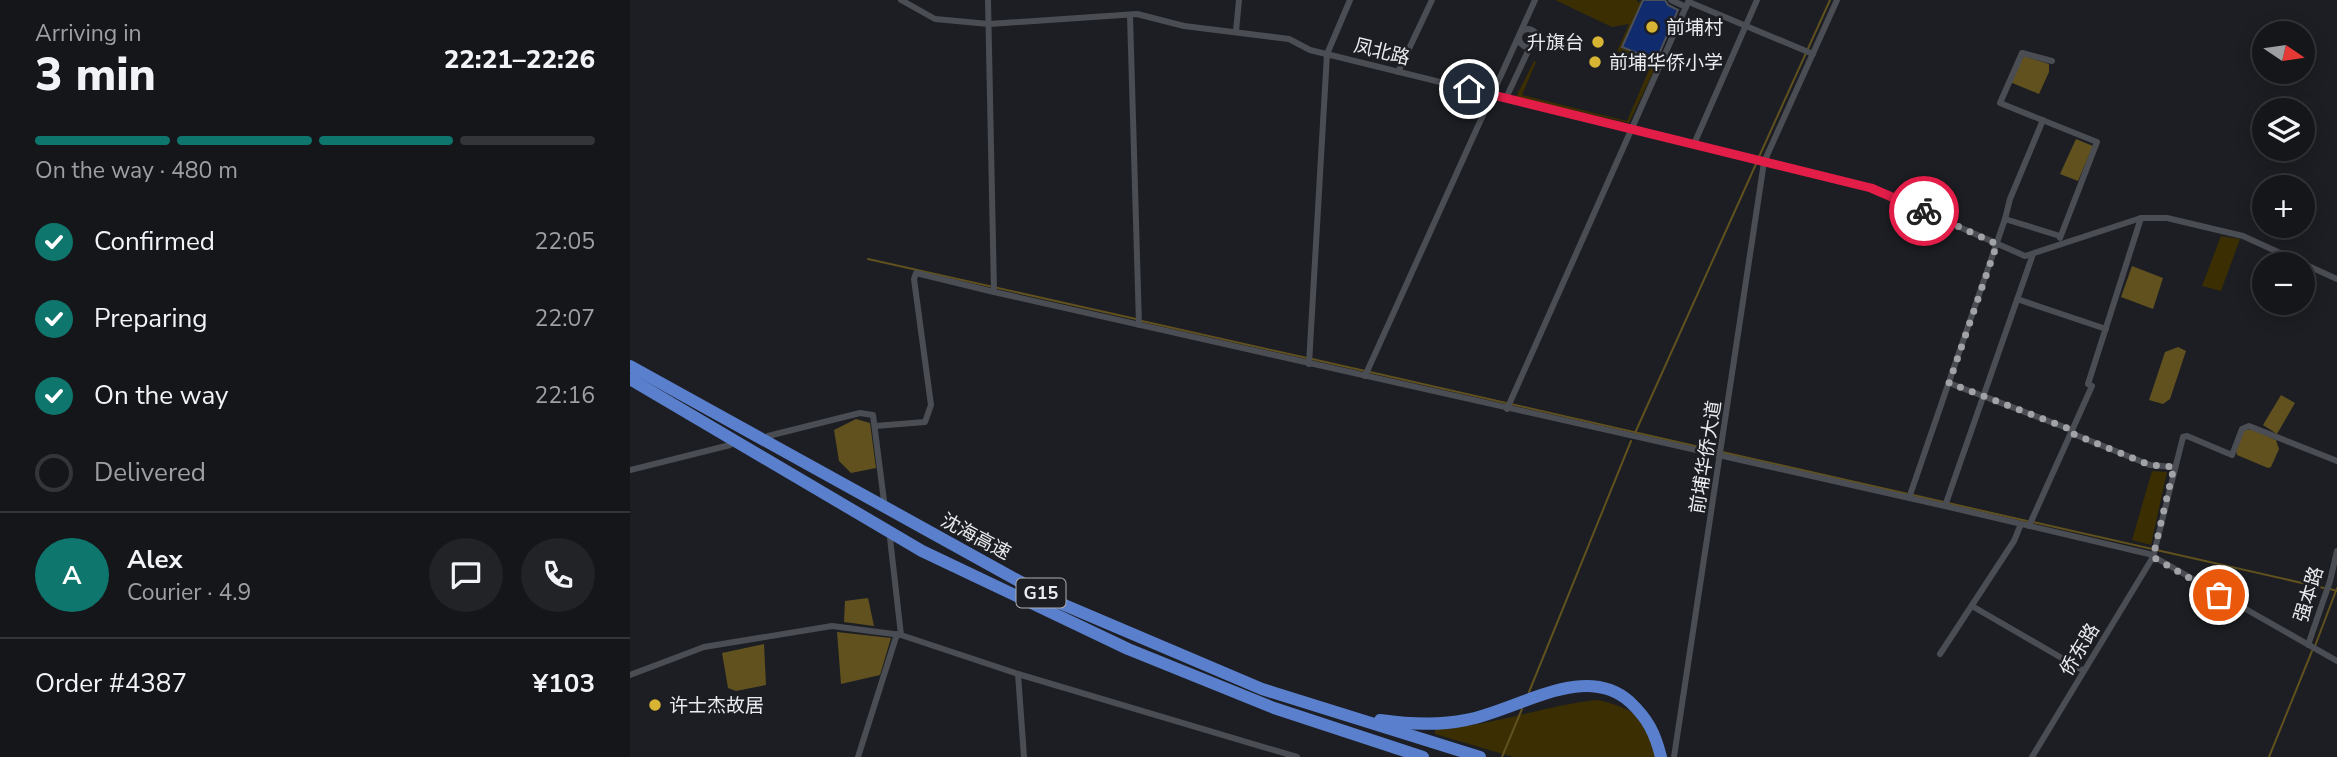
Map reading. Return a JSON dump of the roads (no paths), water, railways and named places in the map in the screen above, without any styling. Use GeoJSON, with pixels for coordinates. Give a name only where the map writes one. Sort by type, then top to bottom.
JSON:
{"type":"FeatureCollection","features":[{"type":"Feature","properties":{"kind":"highway","name":"沈海高速"},"geometry":{"type":"LineString","coordinates":[[630,366],[1055,601],[1262,689],[1480,757]]}},
{"type":"Feature","properties":{"kind":"highway","name":"沈海高速"},"geometry":{"type":"LineString","coordinates":[[630,379],[922,551],[1128,649],[1274,708],[1423,757]]}},
{"type":"Feature","properties":{"kind":"highway"},"geometry":{"type":"LineString","coordinates":[[1346,716],[1430,724],[1467,720],[1508,709],[1567,687],[1602,686],[1623,696],[1644,715],[1655,732],[1661,757]]}},
{"type":"Feature","properties":{"kind":"street","name":"凤北路"},"geometry":{"type":"LineString","coordinates":[[901,0],[936,19],[989,24],[1130,15],[1210,30],[1289,39],[1310,50],[1871,188],[2025,256],[2033,254]]}},
{"type":"Feature","properties":{"kind":"street"},"geometry":{"type":"LineString","coordinates":[[988,0],[994,289]]}},
{"type":"Feature","properties":{"kind":"street"},"geometry":{"type":"LineString","coordinates":[[1236,31],[1239,0]]}},
{"type":"Feature","properties":{"kind":"street"},"geometry":{"type":"LineString","coordinates":[[1309,360],[1327,54],[1350,0]]}},
{"type":"Feature","properties":{"kind":"street"},"geometry":{"type":"LineString","coordinates":[[1398,72],[1432,0]]}},
{"type":"Feature","properties":{"kind":"street"},"geometry":{"type":"LineString","coordinates":[[1367,373],[1535,0]]}},
{"type":"Feature","properties":{"kind":"street"},"geometry":{"type":"LineString","coordinates":[[1671,0],[1688,3],[1809,53]]}},
{"type":"Feature","properties":{"kind":"street"},"geometry":{"type":"LineString","coordinates":[[1694,144],[1757,0]]}},
{"type":"Feature","properties":{"kind":"street","name":"前埔华侨大道"},"geometry":{"type":"LineString","coordinates":[[1674,757],[1722,454],[1760,161],[1809,53],[1837,0]]}},
{"type":"Feature","properties":{"kind":"street"},"geometry":{"type":"LineString","coordinates":[[1509,405],[1688,3]]}},
{"type":"Feature","properties":{"kind":"street"},"geometry":{"type":"LineString","coordinates":[[1130,15],[1139,322]]}},
{"type":"Feature","properties":{"kind":"street"},"geometry":{"type":"LineString","coordinates":[[1506,98],[1530,47],[1537,40],[1535,32],[1527,28],[1520,34]]}},
{"type":"Feature","properties":{"kind":"street"},"geometry":{"type":"LineString","coordinates":[[1520,34],[1521,43],[1530,47]]}},
{"type":"Feature","properties":{"kind":"street"},"geometry":{"type":"LineString","coordinates":[[2052,61],[2022,53],[2000,103],[2097,142],[2057,246]]}},
{"type":"Feature","properties":{"kind":"street"},"geometry":{"type":"LineString","coordinates":[[1910,496],[2010,199],[2043,120]]}},
{"type":"Feature","properties":{"kind":"street"},"geometry":{"type":"LineString","coordinates":[[1940,654],[2028,523],[2092,386],[2088,384],[2141,218]]}},
{"type":"Feature","properties":{"kind":"street"},"geometry":{"type":"LineString","coordinates":[[1945,504],[2033,254],[2141,218],[2167,218],[2243,236],[2337,279]]}},
{"type":"Feature","properties":{"kind":"street"},"geometry":{"type":"LineString","coordinates":[[2005,219],[2060,236]]}},
{"type":"Feature","properties":{"kind":"street"},"geometry":{"type":"LineString","coordinates":[[875,426],[925,422],[932,405],[914,279],[916,273],[2154,552],[2337,661]]}},
{"type":"Feature","properties":{"kind":"street"},"geometry":{"type":"LineString","coordinates":[[2017,299],[2106,329]]}},
{"type":"Feature","properties":{"kind":"street"},"geometry":{"type":"LineString","coordinates":[[1949,383],[2150,465],[2174,467]]}},
{"type":"Feature","properties":{"kind":"street"},"geometry":{"type":"LineString","coordinates":[[768,436],[860,413],[873,415],[884,501]]}},
{"type":"Feature","properties":{"kind":"street","name":"侨东路"},"geometry":{"type":"LineString","coordinates":[[2032,757],[2154,552],[2183,437],[2187,436],[2232,455],[2242,429],[2249,426],[2337,461]]}},
{"type":"Feature","properties":{"kind":"street"},"geometry":{"type":"LineString","coordinates":[[630,470],[730,445]]}},
{"type":"Feature","properties":{"kind":"street"},"geometry":{"type":"LineString","coordinates":[[858,757],[899,634],[890,538]]}},
{"type":"Feature","properties":{"kind":"street","name":"强本路"},"geometry":{"type":"LineString","coordinates":[[2312,647],[2337,551]]}},
{"type":"Feature","properties":{"kind":"street"},"geometry":{"type":"LineString","coordinates":[[1972,606],[2084,671]]}},
{"type":"Feature","properties":{"kind":"street"},"geometry":{"type":"LineString","coordinates":[[630,675],[704,647],[832,626],[899,634],[1018,674],[1297,757]]}},
{"type":"Feature","properties":{"kind":"street"},"geometry":{"type":"LineString","coordinates":[[1018,674],[1024,757]]}},
{"type":"Feature","properties":{"kind":"waterway"},"geometry":{"type":"LineString","coordinates":[[1758,159],[1830,0]]}},
{"type":"Feature","properties":{"kind":"waterway"},"geometry":{"type":"LineString","coordinates":[[1635,433],[1756,164]]}},
{"type":"Feature","properties":{"kind":"waterway"},"geometry":{"type":"LineString","coordinates":[[868,259],[1136,319]]}},
{"type":"Feature","properties":{"kind":"waterway"},"geometry":{"type":"LineString","coordinates":[[1142,321],[1307,358]]}},
{"type":"Feature","properties":{"kind":"waterway"},"geometry":{"type":"LineString","coordinates":[[1312,359],[1365,371]]}},
{"type":"Feature","properties":{"kind":"waterway"},"geometry":{"type":"LineString","coordinates":[[1370,372],[1717,451]]}},
{"type":"Feature","properties":{"kind":"waterway"},"geometry":{"type":"LineString","coordinates":[[1529,692],[1631,441]]}},
{"type":"Feature","properties":{"kind":"waterway"},"geometry":{"type":"LineString","coordinates":[[1722,452],[1908,494]]}},
{"type":"Feature","properties":{"kind":"waterway"},"geometry":{"type":"LineString","coordinates":[[1913,495],[2027,521]]}},
{"type":"Feature","properties":{"kind":"waterway"},"geometry":{"type":"LineString","coordinates":[[2033,522],[2324,588]]}},
{"type":"Feature","properties":{"kind":"waterway"},"geometry":{"type":"LineString","coordinates":[[2315,646],[2337,588]]}},
{"type":"Feature","properties":{"kind":"waterway"},"geometry":{"type":"LineString","coordinates":[[2330,589],[2337,591]]}},
{"type":"Feature","properties":{"kind":"waterway"},"geometry":{"type":"LineString","coordinates":[[2269,757],[2312,651]]}},
{"type":"Feature","properties":{"kind":"waterway"},"geometry":{"type":"LineString","coordinates":[[1502,757],[1522,709]]}},
{"type":"Feature","properties":{"kind":"place","name":"前埔村"},"geometry":{"type":"Point","coordinates":[1652,27]}},
{"type":"Feature","properties":{"kind":"place","name":"升旗台"},"geometry":{"type":"Point","coordinates":[1598,42]}},
{"type":"Feature","properties":{"kind":"place","name":"前埔华侨小学"},"geometry":{"type":"Point","coordinates":[1595,62]}},
{"type":"Feature","properties":{"kind":"place","name":"许士杰故居"},"geometry":{"type":"Point","coordinates":[655,705]}}]}
